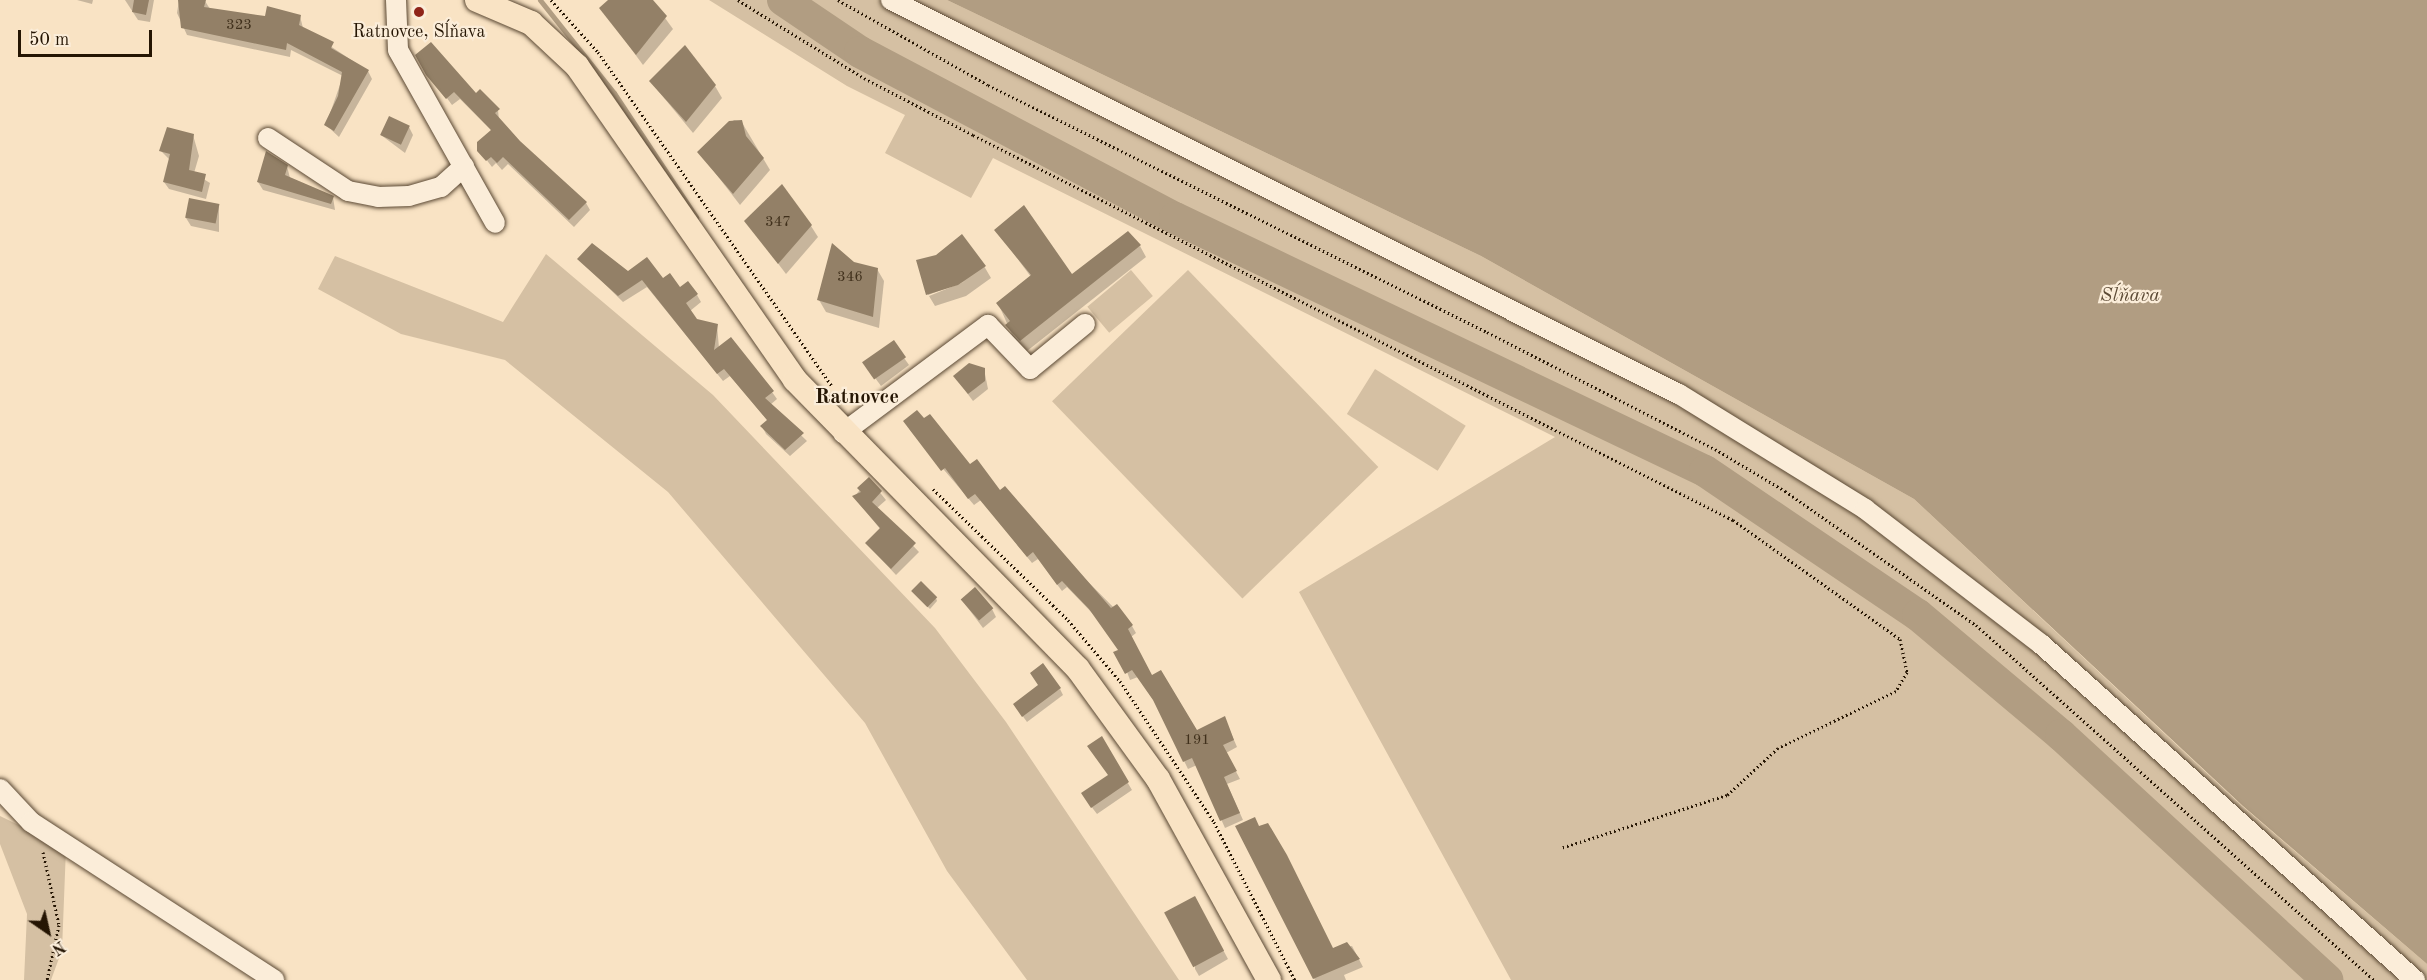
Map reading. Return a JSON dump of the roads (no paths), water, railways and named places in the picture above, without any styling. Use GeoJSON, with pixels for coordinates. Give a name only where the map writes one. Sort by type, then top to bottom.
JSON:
{"type":"FeatureCollection","features":[{"type":"Feature","properties":{"kind":"main road"},"geometry":{"type":"LineString","coordinates":[[477,0],[531,23],[577,66],[768,344],[843,433],[1078,669],[1164,788],[1269,980]]}},
{"type":"Feature","properties":{"kind":"street"},"geometry":{"type":"LineString","coordinates":[[396,0],[398,50],[495,223]]}},
{"type":"Feature","properties":{"kind":"street"},"geometry":{"type":"LineString","coordinates":[[891,0],[1679,394],[1866,509],[2041,644],[2415,980]]}},
{"type":"Feature","properties":{"kind":"street"},"geometry":{"type":"LineString","coordinates":[[268,138],[348,191],[378,197],[409,196],[441,187],[464,166]]}},
{"type":"Feature","properties":{"kind":"street"},"geometry":{"type":"LineString","coordinates":[[843,433],[988,325],[1029,369],[1085,324]]}},
{"type":"Feature","properties":{"kind":"street"},"geometry":{"type":"LineString","coordinates":[[0,789],[31,822],[274,980]]}},
{"type":"Feature","properties":{"kind":"water","name":"Sĺňava"},"geometry":{"type":"Polygon","coordinates":[[[947,0],[2427,0],[2427,964],[2243,806],[1914,499],[1481,256],[947,0]]]}},
{"type":"Feature","properties":{"kind":"waterway"},"geometry":{"type":"LineString","coordinates":[[540,0],[614,93],[696,217]]}},
{"type":"Feature","properties":{"kind":"waterway"},"geometry":{"type":"LineString","coordinates":[[783,0],[860,52],[1175,218],[1705,471],[1918,615],[2061,735],[2327,980]]}},
{"type":"Feature","properties":{"kind":"place","name":"Ratnovce, Sĺňava"},"geometry":{"type":"Point","coordinates":[419,12]}},
{"type":"Feature","properties":{"kind":"district","name":"Ratnovce"},"geometry":{"type":"Point","coordinates":[857,398]}}]}
